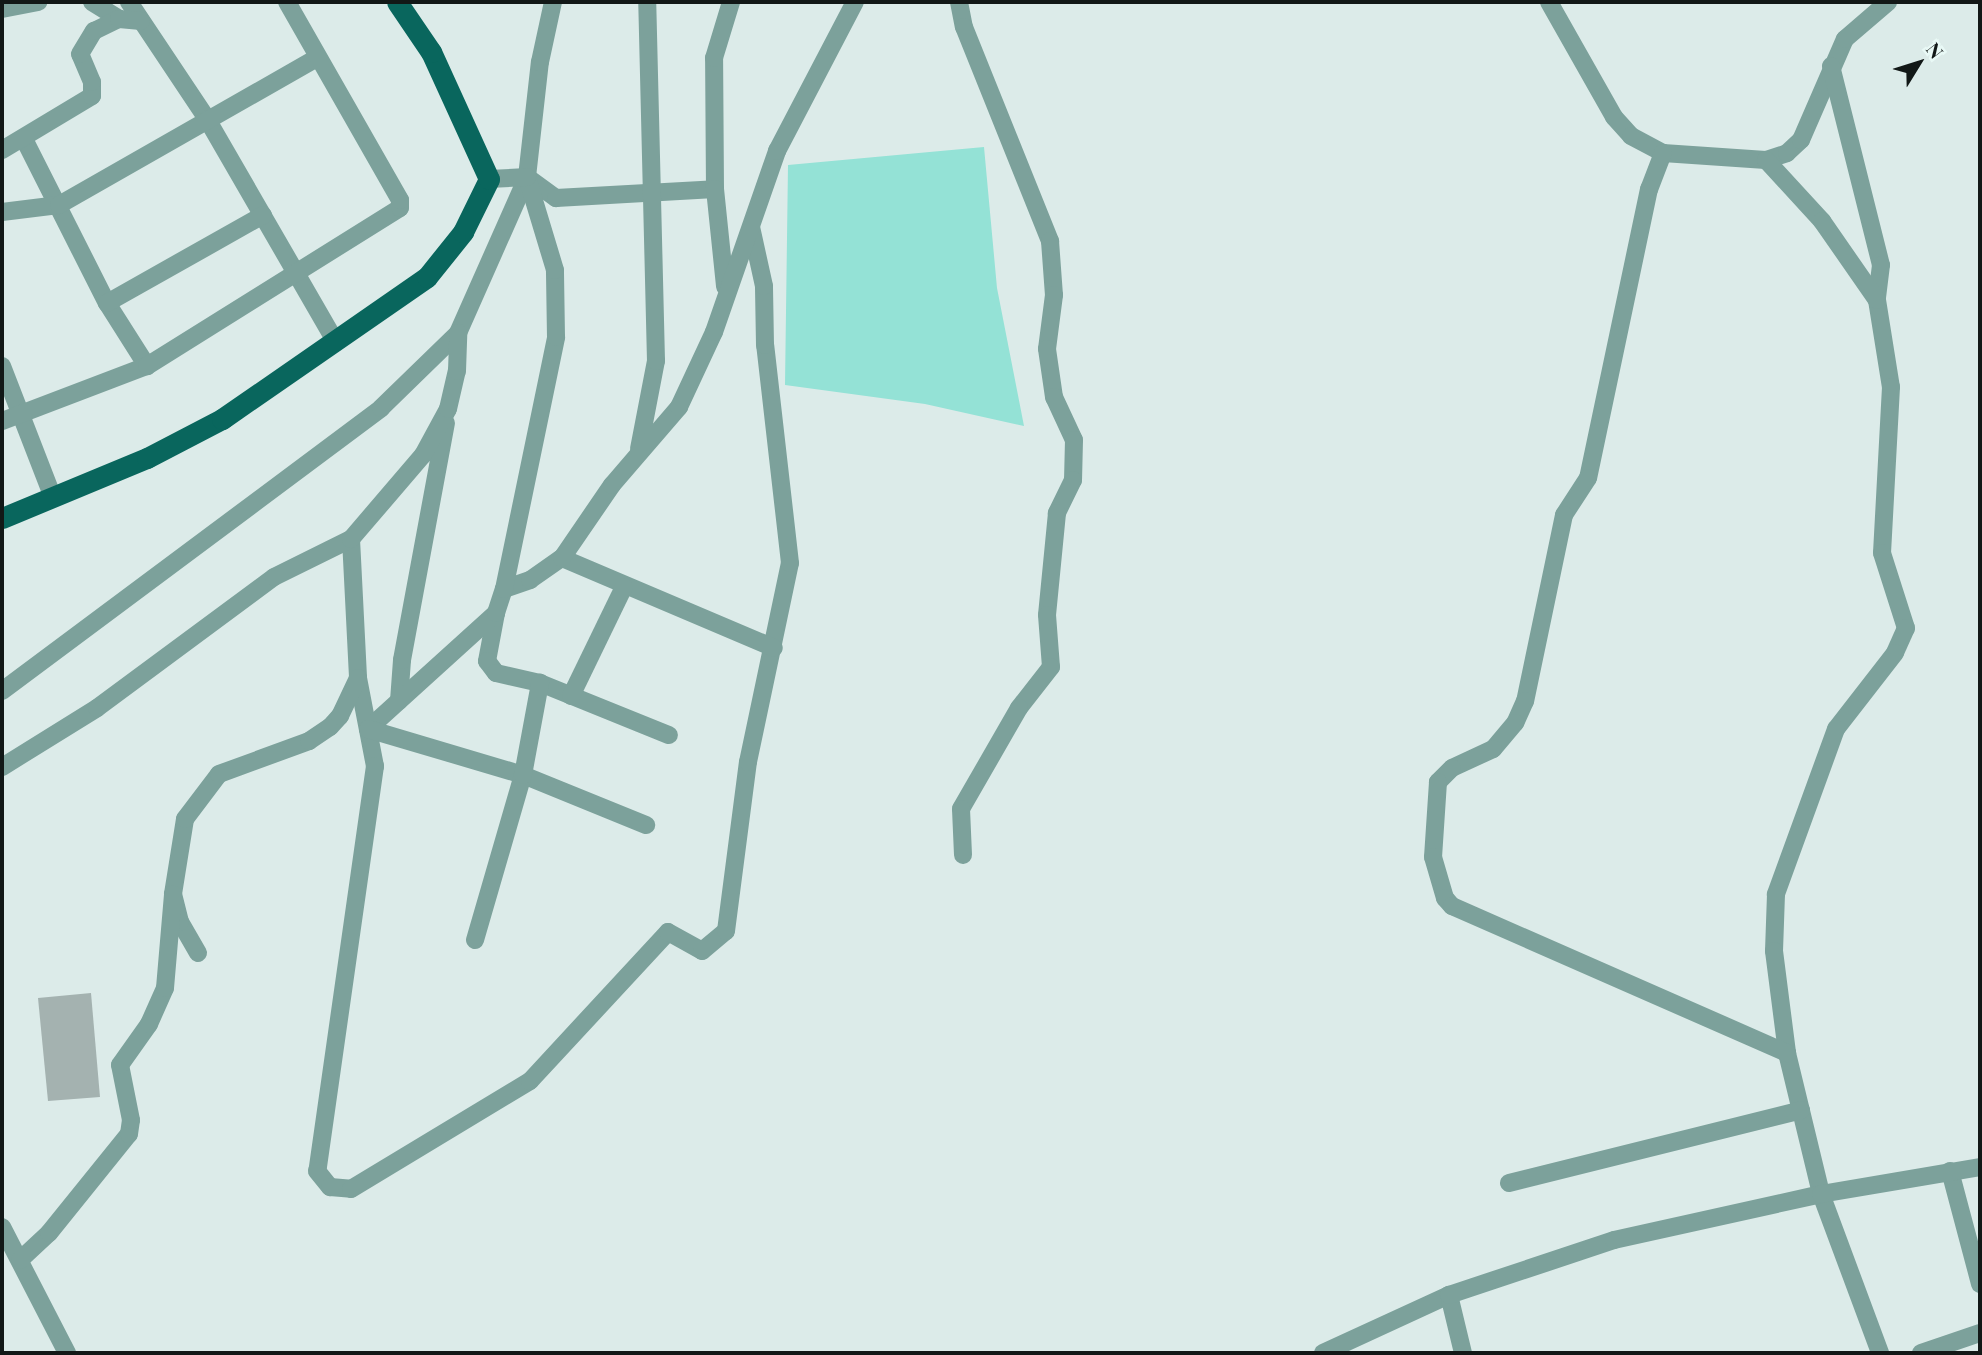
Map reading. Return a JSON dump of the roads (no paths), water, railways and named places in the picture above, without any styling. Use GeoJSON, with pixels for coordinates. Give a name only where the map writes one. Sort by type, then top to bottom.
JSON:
{"type":"FeatureCollection","features":[{"type":"Feature","properties":{"kind":"main road"},"geometry":{"type":"LineString","coordinates":[[2,518],[52,495],[147,458],[222,419],[427,276],[463,232],[489,179],[430,52],[397,2]]}},
{"type":"Feature","properties":{"kind":"street"},"geometry":{"type":"LineString","coordinates":[[2,9],[38,2]]}},
{"type":"Feature","properties":{"kind":"street"},"geometry":{"type":"LineString","coordinates":[[92,2],[119,19],[141,21]]}},
{"type":"Feature","properties":{"kind":"street"},"geometry":{"type":"LineString","coordinates":[[129,2],[207,119],[336,342]]}},
{"type":"Feature","properties":{"kind":"street"},"geometry":{"type":"LineString","coordinates":[[2,421],[18,412],[146,366],[298,274],[402,205],[317,58],[288,2]]}},
{"type":"Feature","properties":{"kind":"street"},"geometry":{"type":"LineString","coordinates":[[399,701],[402,660],[457,371],[458,334],[527,177],[540,62],[553,2]]}},
{"type":"Feature","properties":{"kind":"street"},"geometry":{"type":"LineString","coordinates":[[639,449],[656,361],[647,2]]}},
{"type":"Feature","properties":{"kind":"street"},"geometry":{"type":"LineString","coordinates":[[726,292],[715,189],[714,58],[731,2]]}},
{"type":"Feature","properties":{"kind":"street"},"geometry":{"type":"LineString","coordinates":[[505,589],[530,580],[562,558],[639,449],[679,407],[714,332],[778,151],[855,2]]}},
{"type":"Feature","properties":{"kind":"street"},"geometry":{"type":"LineString","coordinates":[[959,2],[964,27],[1050,241],[1054,295],[1047,349],[1054,397],[1074,440],[1073,480],[1057,513],[1047,615],[1051,667],[1019,708],[961,810],[963,855]]}},
{"type":"Feature","properties":{"kind":"street"},"geometry":{"type":"LineString","coordinates":[[1549,2],[1614,117],[1631,136],[1663,153],[1766,160],[1787,153],[1801,140],[1845,39],[1888,2]]}},
{"type":"Feature","properties":{"kind":"street"},"geometry":{"type":"LineString","coordinates":[[2,150],[92,96],[80,48],[94,31],[119,19]]}},
{"type":"Feature","properties":{"kind":"street"},"geometry":{"type":"LineString","coordinates":[[2,212],[59,205],[317,58]]}},
{"type":"Feature","properties":{"kind":"street"},"geometry":{"type":"LineString","coordinates":[[1831,66],[1881,265],[1877,300],[1891,387],[1882,553],[1906,628],[1895,653],[1836,729],[1776,894],[1774,951],[1787,1053],[1821,1194],[1880,1353]]}},
{"type":"Feature","properties":{"kind":"street"},"geometry":{"type":"LineString","coordinates":[[24,139],[107,303],[146,366]]}},
{"type":"Feature","properties":{"kind":"street"},"geometry":{"type":"LineString","coordinates":[[1663,153],[1649,189],[1588,478],[1564,515],[1525,701],[1515,723],[1493,749],[1452,768],[1438,782],[1433,857],[1445,898],[1452,906],[1787,1053]]}},
{"type":"Feature","properties":{"kind":"street"},"geometry":{"type":"LineString","coordinates":[[1766,160],[1822,221],[1877,300]]}},
{"type":"Feature","properties":{"kind":"street"},"geometry":{"type":"LineString","coordinates":[[489,179],[527,177],[551,198],[715,189]]}},
{"type":"Feature","properties":{"kind":"street"},"geometry":{"type":"LineString","coordinates":[[527,177],[555,270],[556,337],[505,589],[496,612],[487,661],[496,673],[512,680],[540,684],[669,735]]}},
{"type":"Feature","properties":{"kind":"street"},"geometry":{"type":"LineString","coordinates":[[107,303],[263,215]]}},
{"type":"Feature","properties":{"kind":"street"},"geometry":{"type":"LineString","coordinates":[[351,540],[358,678],[375,766],[317,1171],[330,1186],[351,1189],[530,1081],[668,932],[702,951],[726,931],[748,762],[790,563],[765,345],[764,286],[751,227]]}},
{"type":"Feature","properties":{"kind":"street"},"geometry":{"type":"LineString","coordinates":[[2,691],[381,408],[458,334]]}},
{"type":"Feature","properties":{"kind":"street"},"geometry":{"type":"LineString","coordinates":[[2,366],[52,495]]}},
{"type":"Feature","properties":{"kind":"street"},"geometry":{"type":"LineString","coordinates":[[2,767],[97,708],[274,577],[351,540],[423,455],[448,410]]}},
{"type":"Feature","properties":{"kind":"street"},"geometry":{"type":"LineString","coordinates":[[562,558],[624,587],[774,648]]}},
{"type":"Feature","properties":{"kind":"street"},"geometry":{"type":"LineString","coordinates":[[572,696],[624,587]]}},
{"type":"Feature","properties":{"kind":"street"},"geometry":{"type":"LineString","coordinates":[[368,729],[496,612]]}},
{"type":"Feature","properties":{"kind":"street"},"geometry":{"type":"LineString","coordinates":[[20,1260],[49,1233],[129,1135],[131,1120],[120,1065],[149,1024],[165,988],[173,894],[185,819],[203,790],[242,762],[309,741],[330,727],[358,678]]}},
{"type":"Feature","properties":{"kind":"street"},"geometry":{"type":"LineString","coordinates":[[475,940],[523,775],[540,684]]}},
{"type":"Feature","properties":{"kind":"street"},"geometry":{"type":"LineString","coordinates":[[368,729],[523,775],[646,825]]}},
{"type":"Feature","properties":{"kind":"street"},"geometry":{"type":"LineString","coordinates":[[173,894],[180,922],[198,953]]}},
{"type":"Feature","properties":{"kind":"street"},"geometry":{"type":"LineString","coordinates":[[1509,1183],[1801,1110]]}},
{"type":"Feature","properties":{"kind":"street"},"geometry":{"type":"LineString","coordinates":[[1323,1353],[1449,1295],[1614,1240],[1821,1194],[1980,1167]]}},
{"type":"Feature","properties":{"kind":"street"},"geometry":{"type":"LineString","coordinates":[[1950,1171],[1980,1284]]}},
{"type":"Feature","properties":{"kind":"street"},"geometry":{"type":"LineString","coordinates":[[2,1227],[67,1353]]}},
{"type":"Feature","properties":{"kind":"street"},"geometry":{"type":"LineString","coordinates":[[1449,1295],[1463,1353]]}},
{"type":"Feature","properties":{"kind":"street"},"geometry":{"type":"LineString","coordinates":[[1920,1353],[1980,1333]]}}]}
